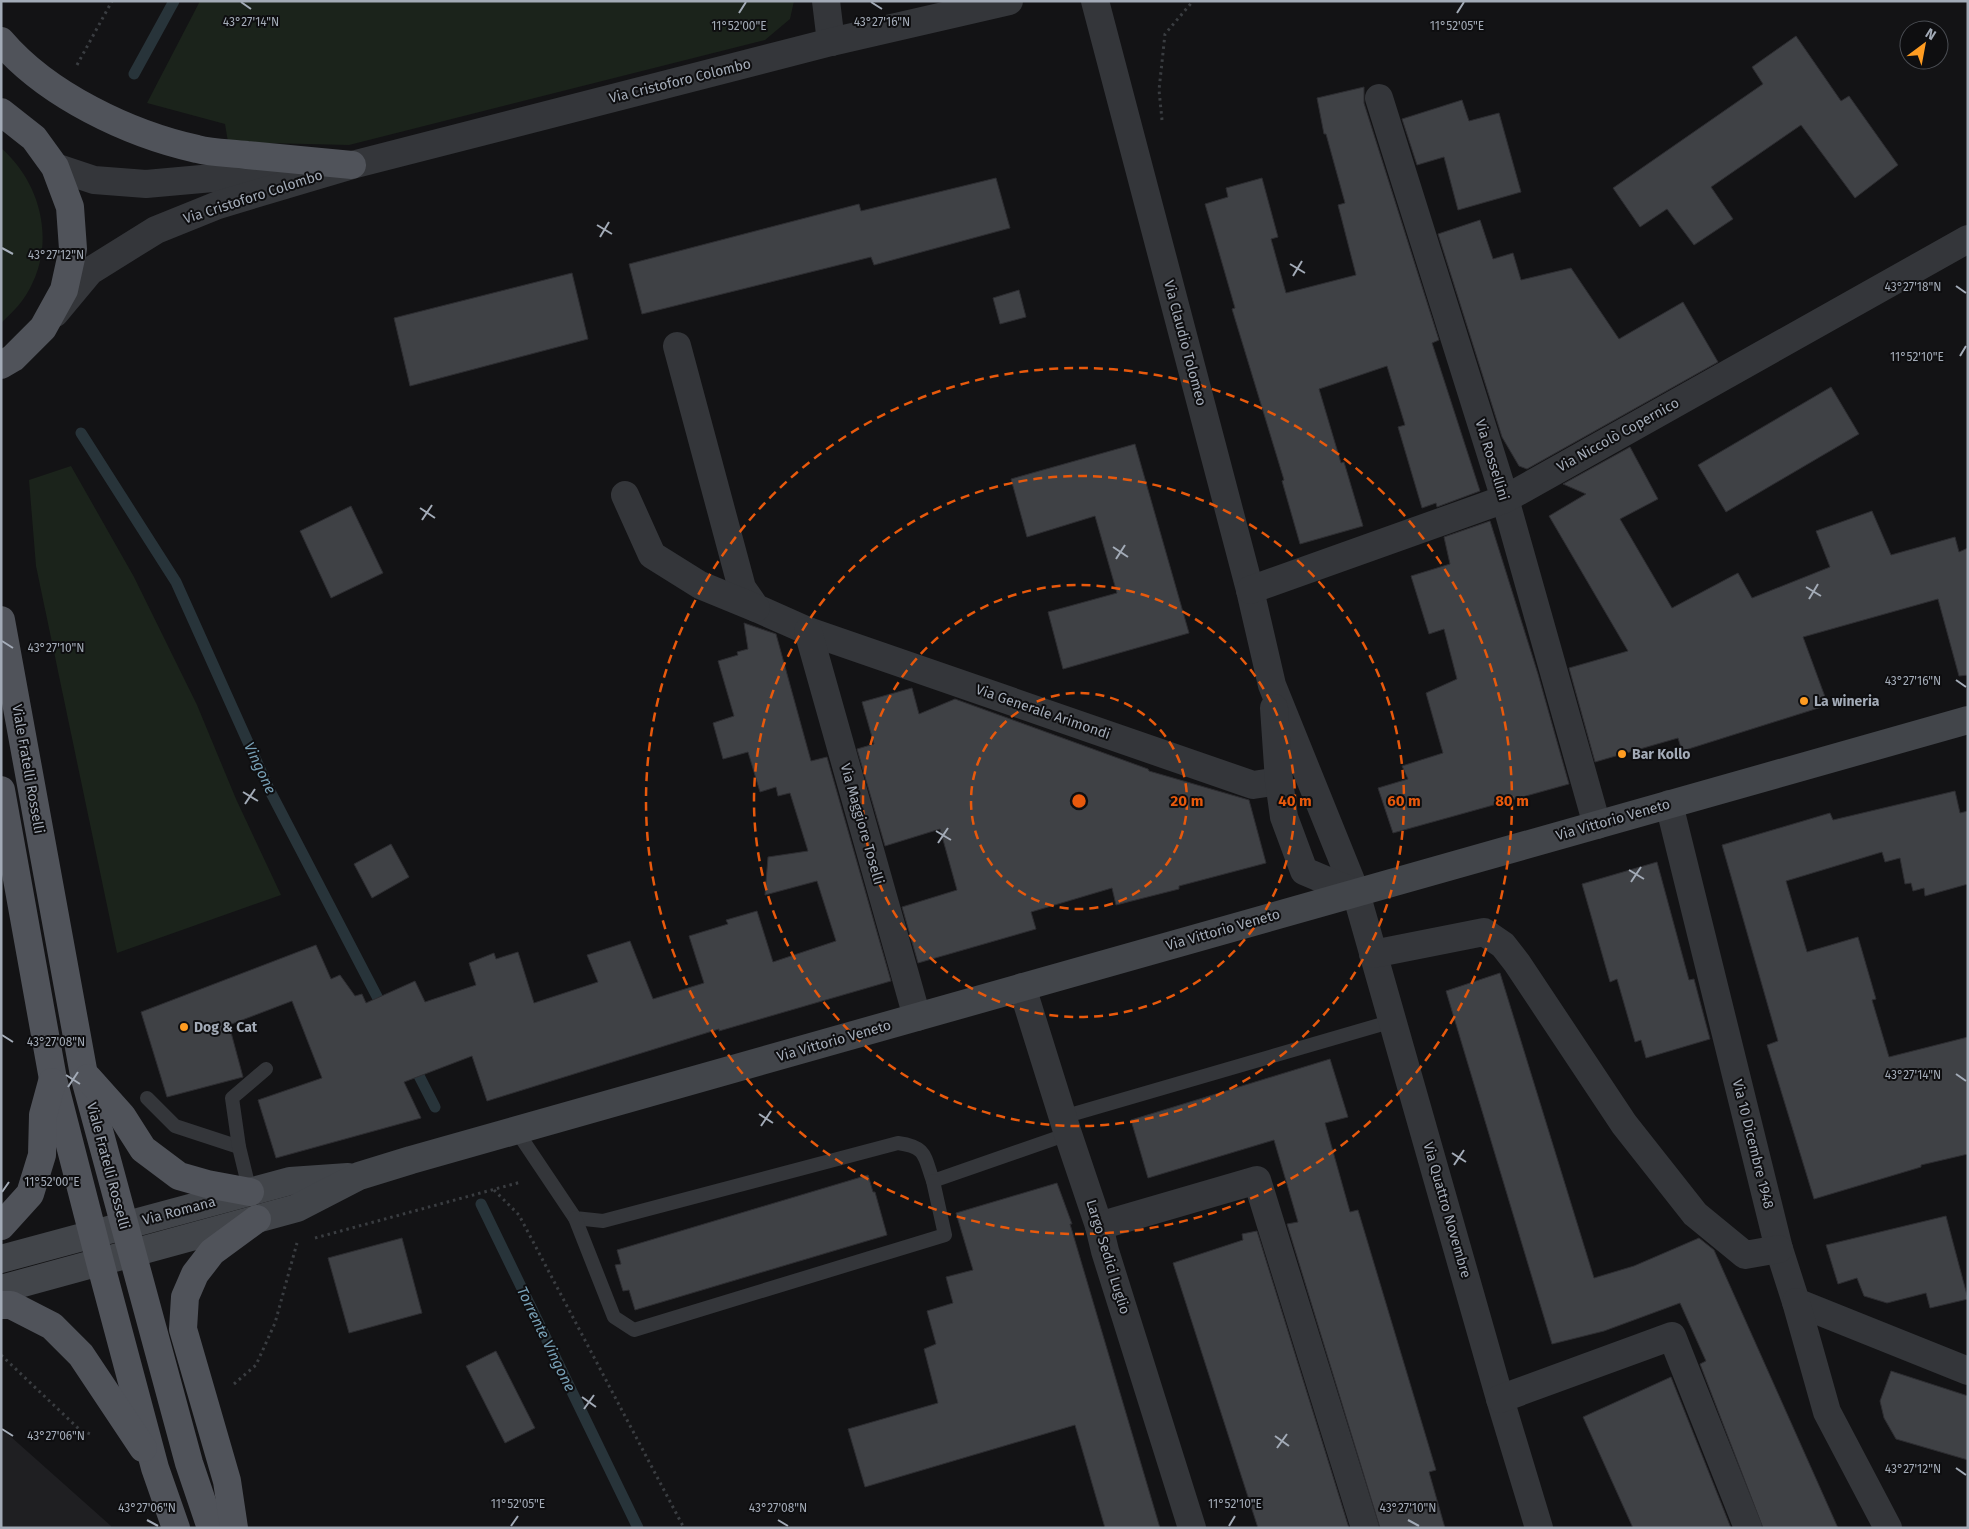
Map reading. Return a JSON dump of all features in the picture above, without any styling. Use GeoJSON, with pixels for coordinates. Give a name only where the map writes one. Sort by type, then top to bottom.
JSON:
{"type":"FeatureCollection","features":[{"type":"Feature","properties":{"kind":"main road"},"geometry":{"type":"LineString","coordinates":[[1,41],[9,51],[61,94],[143,133],[199,150],[352,165]]}},
{"type":"Feature","properties":{"kind":"main road"},"geometry":{"type":"LineString","coordinates":[[1,112],[34,138],[55,167],[70,207],[73,249],[64,290],[43,328],[7,361],[1,384]]}},
{"type":"Feature","properties":{"kind":"main road","name":"Viale Fratelli Rosselli"},"geometry":{"type":"LineString","coordinates":[[1,620],[84,1074],[189,1462],[211,1528]]}},
{"type":"Feature","properties":{"kind":"main road","name":"Via Vittorio Veneto"},"geometry":{"type":"LineString","coordinates":[[411,1160],[1968,720]]}},
{"type":"Feature","properties":{"kind":"main road"},"geometry":{"type":"LineString","coordinates":[[1,790],[53,1079],[156,1468],[176,1528]]}},
{"type":"Feature","properties":{"kind":"main road"},"geometry":{"type":"LineString","coordinates":[[84,1074],[122,1116],[143,1149],[179,1176],[207,1184],[250,1192]]}},
{"type":"Feature","properties":{"kind":"main road"},"geometry":{"type":"LineString","coordinates":[[1,1226],[30,1194],[42,1155],[43,1115],[53,1079]]}},
{"type":"Feature","properties":{"kind":"main road","name":"Via Romana"},"geometry":{"type":"LineString","coordinates":[[131,1253],[297,1208],[359,1176],[411,1160]]}},
{"type":"Feature","properties":{"kind":"main road","name":"Via Romana"},"geometry":{"type":"LineString","coordinates":[[1,1259],[290,1181],[359,1176]]}},
{"type":"Feature","properties":{"kind":"main road"},"geometry":{"type":"LineString","coordinates":[[234,1528],[227,1480],[183,1329],[186,1297],[195,1274],[212,1252],[257,1219]]}},
{"type":"Feature","properties":{"kind":"main road"},"geometry":{"type":"LineString","coordinates":[[1,1289],[131,1253]]}},
{"type":"Feature","properties":{"kind":"main road"},"geometry":{"type":"LineString","coordinates":[[1,1305],[11,1306],[52,1326],[81,1354],[156,1468]]}},
{"type":"Feature","properties":{"kind":"street"},"geometry":{"type":"LineString","coordinates":[[826,1],[830,42]]}},
{"type":"Feature","properties":{"kind":"street","name":"Via Cristoforo Colombo"},"geometry":{"type":"LineString","coordinates":[[43,328],[90,271],[156,230],[218,205],[352,165],[830,42],[1009,1]]}},
{"type":"Feature","properties":{"kind":"street","name":"Via Claudio Tolomeo"},"geometry":{"type":"LineString","coordinates":[[1095,1],[1250,590],[1272,685],[1279,782],[1284,817],[1304,872],[1356,893]]}},
{"type":"Feature","properties":{"kind":"street","name":"Via Rossellini"},"geometry":{"type":"LineString","coordinates":[[1379,98],[1505,499],[1597,825]]}},
{"type":"Feature","properties":{"kind":"street","name":"Via Cristoforo Colombo"},"geometry":{"type":"LineString","coordinates":[[55,167],[94,180],[146,184],[352,165]]}},
{"type":"Feature","properties":{"kind":"street","name":"Via Niccolò Copernico"},"geometry":{"type":"LineString","coordinates":[[1250,590],[1505,499],[1968,239]]}},
{"type":"Feature","properties":{"kind":"street"},"geometry":{"type":"LineString","coordinates":[[677,346],[742,588],[756,608]]}},
{"type":"Feature","properties":{"kind":"street","name":"Via Generale Arimondi"},"geometry":{"type":"LineString","coordinates":[[625,495],[652,555],[700,585],[808,631],[1253,785],[1279,782]]}},
{"type":"Feature","properties":{"kind":"street","name":"Via Maggiore Toselli"},"geometry":{"type":"LineString","coordinates":[[808,631],[917,1017]]}},
{"type":"Feature","properties":{"kind":"street","name":"Via Claudio Tolomeo"},"geometry":{"type":"LineString","coordinates":[[1272,685],[1356,893]]}},
{"type":"Feature","properties":{"kind":"street","name":"Via 10 Dicembre 1948"},"geometry":{"type":"LineString","coordinates":[[1669,804],[1779,1248],[1827,1412],[1888,1528]]}},
{"type":"Feature","properties":{"kind":"street","name":"Via Quattro Novembre"},"geometry":{"type":"LineString","coordinates":[[1356,893],[1538,1528]]}},
{"type":"Feature","properties":{"kind":"street"},"geometry":{"type":"LineString","coordinates":[[1373,954],[1484,932],[1503,945],[1517,963],[1624,1124],[1695,1214],[1746,1255],[1779,1248]]}},
{"type":"Feature","properties":{"kind":"street","name":"Largo Sedici Luglio"},"geometry":{"type":"LineString","coordinates":[[1022,987],[1100,1226],[1105,1251],[1192,1528]]}},
{"type":"Feature","properties":{"kind":"street"},"geometry":{"type":"LineString","coordinates":[[1100,1226],[1257,1180],[1365,1528]]}},
{"type":"Feature","properties":{"kind":"street"},"geometry":{"type":"LineString","coordinates":[[1796,1302],[1968,1371]]}},
{"type":"Feature","properties":{"kind":"street"},"geometry":{"type":"LineString","coordinates":[[1500,1399],[1672,1336],[1748,1528]]}},
{"type":"Feature","properties":{"kind":"lane"},"geometry":{"type":"LineString","coordinates":[[933,1181],[1066,1126],[1393,1021]]}},
{"type":"Feature","properties":{"kind":"lane"},"geometry":{"type":"LineString","coordinates":[[250,1192],[239,1146],[232,1098],[266,1069]]}},
{"type":"Feature","properties":{"kind":"lane"},"geometry":{"type":"LineString","coordinates":[[147,1098],[175,1126],[239,1146]]}},
{"type":"Feature","properties":{"kind":"lane"},"geometry":{"type":"LineString","coordinates":[[516,1130],[575,1218],[614,1317],[634,1330],[945,1235],[933,1181],[922,1151],[913,1145],[898,1143],[603,1221],[575,1218]]}},
{"type":"Feature","properties":{"kind":"path"},"geometry":{"type":"LineString","coordinates":[[61,94],[112,1]]}},
{"type":"Feature","properties":{"kind":"path"},"geometry":{"type":"LineString","coordinates":[[1163,127],[1160,90],[1165,34],[1193,1]]}},
{"type":"Feature","properties":{"kind":"path"},"geometry":{"type":"LineString","coordinates":[[233,1384],[256,1365],[275,1323],[296,1243],[546,1176]]}},
{"type":"Feature","properties":{"kind":"path"},"geometry":{"type":"LineString","coordinates":[[494,1190],[519,1215],[684,1528]]}},
{"type":"Feature","properties":{"kind":"path"},"geometry":{"type":"LineString","coordinates":[[1,1355],[80,1430],[93,1435]]}},
{"type":"Feature","properties":{"kind":"shaded area"},"geometry":{"type":"Polygon","coordinates":[[[200,1],[794,1],[790,19],[765,40],[349,145],[228,142],[225,124],[147,103],[200,1]]]}},
{"type":"Feature","properties":{"kind":"shaded area"},"geometry":{"type":"Polygon","coordinates":[[[1,148],[14,161],[34,193],[42,229],[42,248],[39,266],[29,290],[14,310],[1,323],[1,148]]]}},
{"type":"Feature","properties":{"kind":"shaded area"},"geometry":{"type":"Polygon","coordinates":[[[71,466],[134,577],[197,705],[236,799],[281,895],[117,953],[36,566],[29,480],[71,466]]]}},
{"type":"Feature","properties":{"kind":"shaded area"},"geometry":{"type":"Polygon","coordinates":[[[1,1428],[111,1526],[111,1528],[1,1528],[1,1428]]]}},
{"type":"Feature","properties":{"kind":"building"},"geometry":{"type":"Polygon","coordinates":[[[1796,36],[1841,101],[1849,96],[1898,165],[1855,198],[1801,125],[1711,187],[1733,219],[1694,245],[1667,209],[1640,227],[1613,188],[1763,84],[1752,67],[1796,36]]]}},
{"type":"Feature","properties":{"kind":"building"},"geometry":{"type":"Polygon","coordinates":[[[1364,87],[1364,103],[1439,340],[1432,343],[1480,491],[1437,507],[1436,503],[1422,508],[1398,427],[1405,425],[1387,366],[1319,389],[1341,463],[1344,462],[1363,526],[1300,544],[1282,481],[1284,480],[1232,309],[1235,308],[1205,204],[1228,197],[1226,188],[1262,178],[1278,237],[1271,239],[1286,293],[1356,275],[1338,205],[1345,203],[1326,134],[1324,134],[1317,98],[1364,87]]]}},
{"type":"Feature","properties":{"kind":"building"},"geometry":{"type":"Polygon","coordinates":[[[1462,100],[1469,121],[1499,113],[1521,192],[1458,210],[1444,157],[1417,165],[1402,119],[1462,100]]]}},
{"type":"Feature","properties":{"kind":"building"},"geometry":{"type":"Polygon","coordinates":[[[996,178],[1010,228],[874,265],[871,257],[642,314],[629,264],[859,204],[861,211],[996,178]]]}},
{"type":"Feature","properties":{"kind":"building"},"geometry":{"type":"Polygon","coordinates":[[[1480,220],[1493,259],[1513,253],[1521,280],[1571,268],[1619,339],[1683,302],[1718,362],[1527,469],[1519,466],[1502,437],[1438,234],[1480,220]]]}},
{"type":"Feature","properties":{"kind":"building"},"geometry":{"type":"Polygon","coordinates":[[[572,273],[588,339],[410,386],[394,318],[572,273]]]}},
{"type":"Feature","properties":{"kind":"building"},"geometry":{"type":"Polygon","coordinates":[[[1019,290],[1026,317],[1000,324],[993,298],[1019,290]]]}},
{"type":"Feature","properties":{"kind":"building"},"geometry":{"type":"Polygon","coordinates":[[[1831,387],[1859,434],[1726,512],[1698,465],[1831,387]]]}},
{"type":"Feature","properties":{"kind":"building"},"geometry":{"type":"Polygon","coordinates":[[[1135,444],[1189,633],[1063,669],[1048,612],[1117,593],[1095,516],[1027,537],[1011,479],[1135,444]]]}},
{"type":"Feature","properties":{"kind":"building"},"geometry":{"type":"Polygon","coordinates":[[[1630,447],[1658,499],[1620,519],[1672,608],[1738,573],[1752,598],[1830,567],[1816,531],[1872,511],[1891,555],[1955,537],[1959,552],[1968,548],[1968,675],[1959,676],[1938,599],[1803,637],[1828,705],[1682,751],[1678,738],[1595,762],[1569,668],[1628,651],[1549,516],[1586,494],[1563,484],[1630,447]]]}},
{"type":"Feature","properties":{"kind":"building"},"geometry":{"type":"Polygon","coordinates":[[[351,506],[383,573],[331,598],[300,531],[351,506]]]}},
{"type":"Feature","properties":{"kind":"building"},"geometry":{"type":"Polygon","coordinates":[[[1490,521],[1538,674],[1569,784],[1393,833],[1378,788],[1408,779],[1402,766],[1443,753],[1426,693],[1457,679],[1444,629],[1429,634],[1411,576],[1450,564],[1444,537],[1490,521]]]}},
{"type":"Feature","properties":{"kind":"building"},"geometry":{"type":"Polygon","coordinates":[[[744,623],[776,634],[811,761],[827,757],[891,981],[719,1031],[719,1029],[487,1101],[472,1056],[404,1082],[421,1118],[276,1158],[258,1100],[322,1078],[292,1001],[229,1025],[243,1077],[167,1097],[141,1012],[316,945],[331,979],[340,975],[355,996],[362,994],[366,1003],[415,981],[425,1002],[476,985],[469,963],[494,953],[496,959],[518,952],[534,1003],[598,982],[587,955],[630,941],[653,999],[704,983],[689,936],[728,924],[726,920],[757,911],[773,962],[836,941],[817,881],[765,895],[768,857],[808,851],[790,793],[778,796],[776,787],[760,792],[748,752],[723,759],[713,723],[734,716],[718,661],[738,655],[737,652],[748,649],[744,623]]]}},
{"type":"Feature","properties":{"kind":"building"},"geometry":{"type":"Polygon","coordinates":[[[912,688],[919,714],[955,699],[1148,769],[1149,771],[1249,800],[1266,863],[1179,886],[1179,889],[1116,905],[1112,888],[1031,912],[1036,929],[918,963],[902,907],[957,890],[940,829],[885,846],[857,749],[874,744],[862,702],[912,688]]]}},
{"type":"Feature","properties":{"kind":"building"},"geometry":{"type":"Polygon","coordinates":[[[1955,791],[1960,813],[1968,811],[1968,884],[1925,896],[1924,888],[1913,891],[1911,883],[1905,884],[1900,858],[1885,862],[1882,852],[1786,881],[1807,952],[1858,937],[1876,999],[1872,1000],[1889,1057],[1968,1037],[1968,1154],[1921,1165],[1921,1167],[1814,1199],[1767,1045],[1778,1041],[1722,845],[1830,813],[1833,820],[1955,791]]]}},
{"type":"Feature","properties":{"kind":"building"},"geometry":{"type":"Polygon","coordinates":[[[391,844],[409,877],[372,898],[354,864],[391,844]]]}},
{"type":"Feature","properties":{"kind":"building"},"geometry":{"type":"Polygon","coordinates":[[[1657,862],[1689,980],[1694,979],[1710,1039],[1646,1058],[1641,1040],[1635,1042],[1617,979],[1610,982],[1582,884],[1657,862]]]}},
{"type":"Feature","properties":{"kind":"building"},"geometry":{"type":"Polygon","coordinates":[[[1500,973],[1594,1278],[1634,1266],[1699,1238],[1714,1250],[1838,1528],[1763,1528],[1700,1364],[1706,1361],[1680,1303],[1604,1331],[1552,1344],[1446,991],[1500,973]]]}},
{"type":"Feature","properties":{"kind":"building"},"geometry":{"type":"Polygon","coordinates":[[[1330,1059],[1348,1117],[1325,1123],[1350,1212],[1358,1210],[1436,1470],[1429,1472],[1445,1528],[1380,1528],[1287,1224],[1298,1222],[1274,1140],[1148,1178],[1131,1120],[1330,1059]]]}},
{"type":"Feature","properties":{"kind":"building"},"geometry":{"type":"Polygon","coordinates":[[[868,1175],[873,1192],[875,1192],[887,1235],[635,1310],[629,1290],[623,1291],[615,1265],[621,1264],[617,1250],[868,1175]]]}},
{"type":"Feature","properties":{"kind":"building"},"geometry":{"type":"Polygon","coordinates":[[[1057,1183],[1072,1224],[1070,1224],[1160,1528],[1105,1528],[1075,1425],[865,1487],[848,1429],[938,1403],[924,1349],[936,1344],[927,1311],[953,1303],[946,1277],[973,1270],[956,1213],[1057,1183]]]}},
{"type":"Feature","properties":{"kind":"building"},"geometry":{"type":"Polygon","coordinates":[[[1946,1216],[1968,1299],[1930,1308],[1926,1293],[1887,1303],[1864,1296],[1857,1278],[1838,1284],[1826,1245],[1946,1216]]]}},
{"type":"Feature","properties":{"kind":"building"},"geometry":{"type":"Polygon","coordinates":[[[1257,1231],[1349,1528],[1258,1528],[1173,1263],[1243,1240],[1242,1234],[1257,1231]]]}},
{"type":"Feature","properties":{"kind":"building"},"geometry":{"type":"Polygon","coordinates":[[[402,1238],[422,1313],[349,1333],[328,1258],[402,1238]]]}},
{"type":"Feature","properties":{"kind":"building"},"geometry":{"type":"Polygon","coordinates":[[[496,1351],[535,1428],[505,1443],[466,1366],[496,1351]]]}},
{"type":"Feature","properties":{"kind":"building"},"geometry":{"type":"Polygon","coordinates":[[[1891,1371],[1968,1396],[1968,1460],[1896,1439],[1884,1418],[1880,1401],[1891,1371]]]}},
{"type":"Feature","properties":{"kind":"building"},"geometry":{"type":"Polygon","coordinates":[[[1671,1377],[1731,1528],[1633,1528],[1583,1417],[1671,1377]]]}},
{"type":"Feature","properties":{"kind":"waterway","name":"Vingone"},"geometry":{"type":"LineString","coordinates":[[134,74],[174,1]]}},
{"type":"Feature","properties":{"kind":"waterway","name":"Vingone"},"geometry":{"type":"LineString","coordinates":[[81,433],[176,582],[269,789],[384,1010]]}},
{"type":"Feature","properties":{"kind":"waterway","name":"Vingone"},"geometry":{"type":"LineString","coordinates":[[413,1064],[435,1107]]}},
{"type":"Feature","properties":{"kind":"waterway","name":"Torrente Vingone"},"geometry":{"type":"LineString","coordinates":[[481,1204],[638,1528]]}},
{"type":"Feature","properties":{"kind":"place","name":"La wineria"},"geometry":{"type":"Point","coordinates":[1804,701]}},
{"type":"Feature","properties":{"kind":"place","name":"Bar Kollo"},"geometry":{"type":"Point","coordinates":[1622,754]}},
{"type":"Feature","properties":{"kind":"place","name":"Dog & Cat"},"geometry":{"type":"Point","coordinates":[184,1027]}}]}
